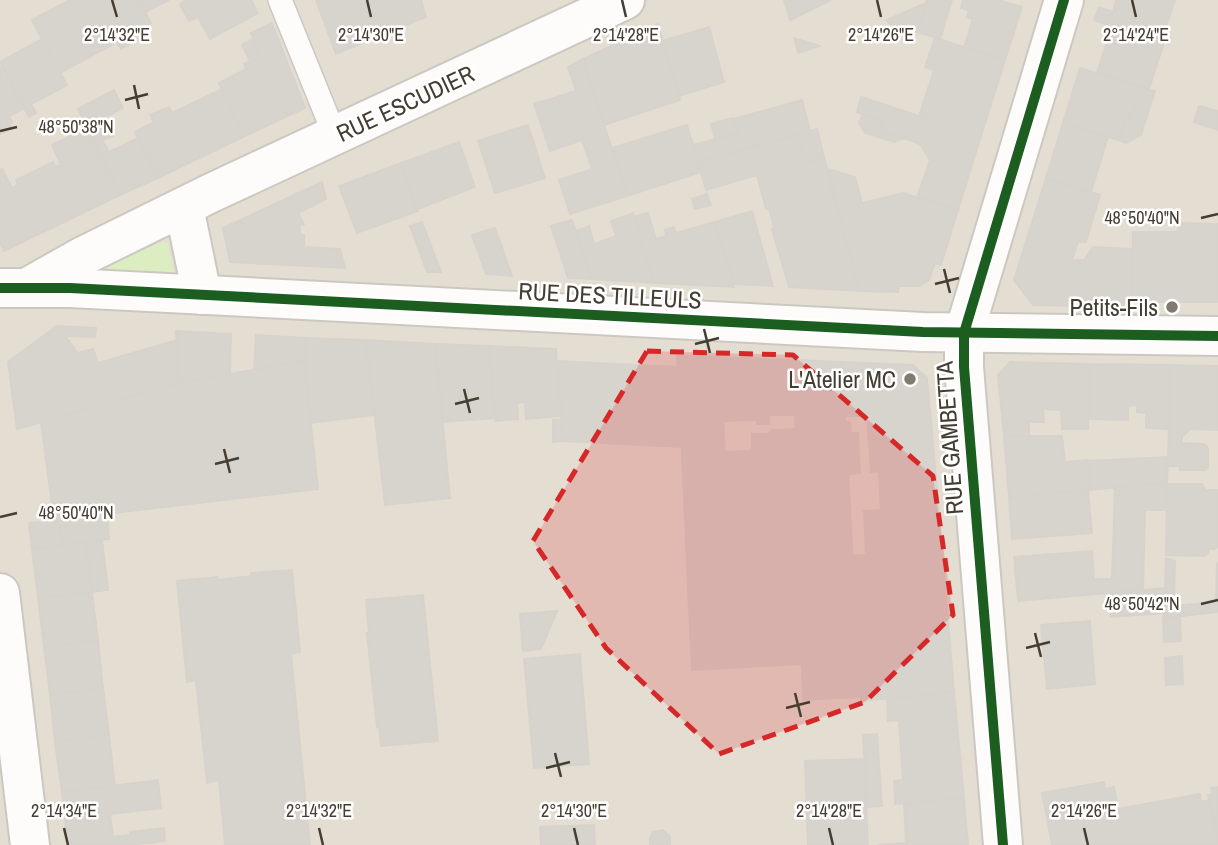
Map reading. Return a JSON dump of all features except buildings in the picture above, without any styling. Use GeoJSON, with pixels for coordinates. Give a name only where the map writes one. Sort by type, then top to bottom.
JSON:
{"type":"FeatureCollection","features":[{"type":"Feature","properties":{"kind":"street","name":"RUE ESCUDIER"},"geometry":{"type":"LineString","coordinates":[[9,296],[83,256],[184,207],[625,0]]}},
{"type":"Feature","properties":{"kind":"street","name":"RUE GAMBETTA"},"geometry":{"type":"LineString","coordinates":[[1003,845],[964,367],[964,332],[1064,0]]}},
{"type":"Feature","properties":{"kind":"street"},"geometry":{"type":"LineString","coordinates":[[184,207],[202,295]]}},
{"type":"Feature","properties":{"kind":"street","name":"RUE DES TILLEULS"},"geometry":{"type":"LineString","coordinates":[[9,296],[70,288],[964,332],[1218,336]]}},
{"type":"Feature","properties":{"kind":"street"},"geometry":{"type":"LineString","coordinates":[[0,593],[30,845]]}},
{"type":"Feature","properties":{"kind":"lane"},"geometry":{"type":"LineString","coordinates":[[280,0],[335,136]]}},
{"type":"Feature","properties":{"kind":"highlighted area"},"geometry":{"type":"Polygon","coordinates":[[[647,351],[793,355],[933,476],[953,615],[865,702],[719,754],[606,648],[533,541],[647,351]]]}},
{"type":"Feature","properties":{"kind":"shaded area"},"geometry":{"type":"Polygon","coordinates":[[[0,0],[1218,0],[1218,845],[0,845],[0,0]]]}},
{"type":"Feature","properties":{"kind":"green space"},"geometry":{"type":"Polygon","coordinates":[[[163,242],[168,244],[175,278],[92,272],[163,242]]]}},
{"type":"Feature","properties":{"kind":"cycle path"},"geometry":{"type":"LineString","coordinates":[[1003,845],[964,367],[964,333],[1064,0]]}},
{"type":"Feature","properties":{"kind":"cycle path"},"geometry":{"type":"LineString","coordinates":[[0,288],[70,288],[923,332],[1218,336]]}},
{"type":"Feature","properties":{"kind":"place","name":"Petits-Fils"},"geometry":{"type":"Point","coordinates":[1172,307]}},
{"type":"Feature","properties":{"kind":"place","name":"L'Atelier MC"},"geometry":{"type":"Point","coordinates":[910,379]}}]}
